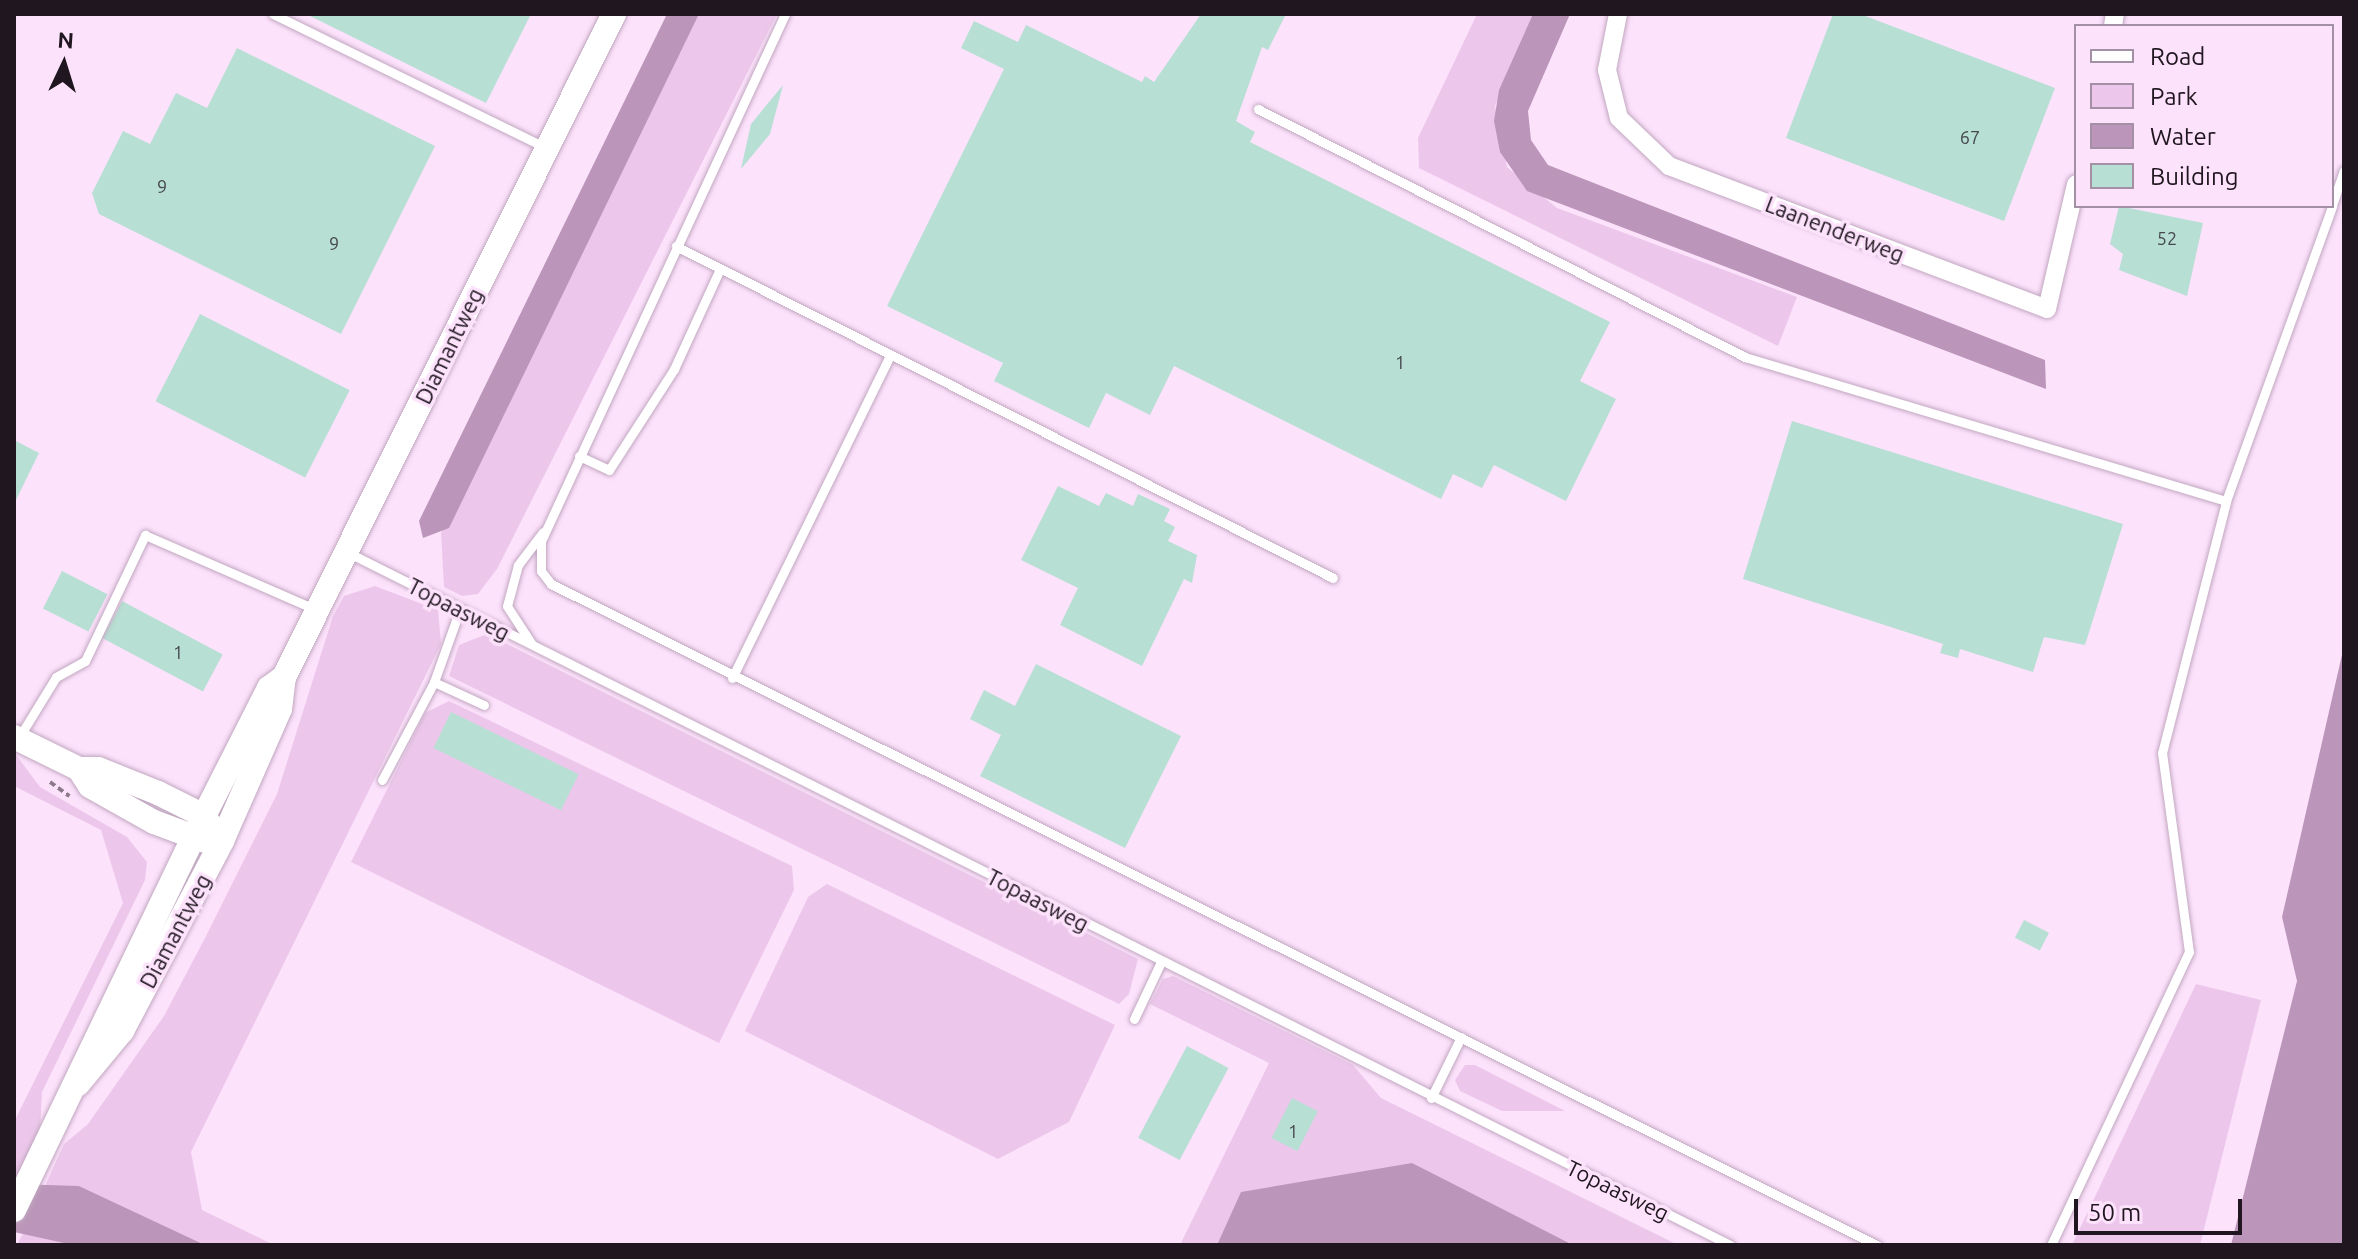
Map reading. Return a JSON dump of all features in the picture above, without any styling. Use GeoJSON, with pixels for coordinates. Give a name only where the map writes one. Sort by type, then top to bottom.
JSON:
{"type":"FeatureCollection","features":[{"type":"Feature","properties":{"kind":"street","name":"Diamantweg"},"geometry":{"type":"LineString","coordinates":[[14,1210],[78,1084],[122,1031],[222,841],[280,709],[284,677],[614,14]]}},
{"type":"Feature","properties":{"kind":"street","name":"Laanenderweg"},"geometry":{"type":"LineString","coordinates":[[1618,14],[1607,70],[1619,118],[1669,166],[2047,309],[2074,193]]}},
{"type":"Feature","properties":{"kind":"street","name":"Diamantweg"},"geometry":{"type":"LineString","coordinates":[[78,1084],[84,1053],[269,688],[284,677]]}},
{"type":"Feature","properties":{"kind":"street"},"geometry":{"type":"LineString","coordinates":[[16,738],[79,769],[98,769],[204,816],[222,841]]}},
{"type":"Feature","properties":{"kind":"street"},"geometry":{"type":"LineString","coordinates":[[79,769],[90,786],[191,842],[222,841]]}},
{"type":"Feature","properties":{"kind":"lane"},"geometry":{"type":"LineString","coordinates":[[273,14],[547,148]]}},
{"type":"Feature","properties":{"kind":"lane"},"geometry":{"type":"LineString","coordinates":[[785,14],[546,530],[538,557],[551,584],[732,678],[1877,1245]]}},
{"type":"Feature","properties":{"kind":"lane"},"geometry":{"type":"LineString","coordinates":[[1258,109],[1745,357],[2226,501]]}},
{"type":"Feature","properties":{"kind":"lane"},"geometry":{"type":"LineString","coordinates":[[2334,199],[2344,171]]}},
{"type":"Feature","properties":{"kind":"lane"},"geometry":{"type":"LineString","coordinates":[[2051,1245],[2189,952],[2162,753],[2226,501],[2331,208]]}},
{"type":"Feature","properties":{"kind":"lane"},"geometry":{"type":"LineString","coordinates":[[676,246],[1333,578]]}},
{"type":"Feature","properties":{"kind":"lane"},"geometry":{"type":"LineString","coordinates":[[579,456],[609,470],[674,369],[720,269]]}},
{"type":"Feature","properties":{"kind":"lane"},"geometry":{"type":"LineString","coordinates":[[732,678],[890,356]]}},
{"type":"Feature","properties":{"kind":"lane"},"geometry":{"type":"LineString","coordinates":[[534,646],[507,606],[518,565],[546,530]]}},
{"type":"Feature","properties":{"kind":"lane"},"geometry":{"type":"LineString","coordinates":[[16,738],[56,677],[85,661],[145,535],[317,610]]}},
{"type":"Feature","properties":{"kind":"lane","name":"Topaasweg"},"geometry":{"type":"LineString","coordinates":[[347,552],[1431,1098],[1730,1245]]}},
{"type":"Feature","properties":{"kind":"lane"},"geometry":{"type":"LineString","coordinates":[[382,780],[434,682],[460,609]]}},
{"type":"Feature","properties":{"kind":"lane"},"geometry":{"type":"LineString","coordinates":[[434,682],[484,705]]}},
{"type":"Feature","properties":{"kind":"lane"},"geometry":{"type":"LineString","coordinates":[[1134,1019],[1161,962]]}},
{"type":"Feature","properties":{"kind":"lane"},"geometry":{"type":"LineString","coordinates":[[1431,1098],[1461,1037]]}},
{"type":"Feature","properties":{"kind":"green space"},"geometry":{"type":"Polygon","coordinates":[[[699,14],[777,14],[497,569],[478,594],[462,596],[444,587],[441,533],[699,14]]]}},
{"type":"Feature","properties":{"kind":"green space"},"geometry":{"type":"Polygon","coordinates":[[[1477,14],[1533,14],[1495,106],[1507,167],[1557,208],[1797,297],[1778,346],[1419,168],[1418,138],[1477,14]]]}},
{"type":"Feature","properties":{"kind":"green space"},"geometry":{"type":"Polygon","coordinates":[[[375,586],[438,610],[441,644],[191,1152],[202,1210],[274,1245],[205,1245],[79,1186],[45,1186],[64,1144],[88,1124],[164,1016],[206,936],[277,794],[333,616],[344,596],[375,586]]]}},
{"type":"Feature","properties":{"kind":"green space"},"geometry":{"type":"Polygon","coordinates":[[[487,634],[1138,959],[1129,994],[1119,1004],[449,676],[459,645],[487,634]]]}},
{"type":"Feature","properties":{"kind":"green space"},"geometry":{"type":"Polygon","coordinates":[[[449,701],[792,866],[794,890],[719,1043],[351,862],[425,713],[449,701]]]}},
{"type":"Feature","properties":{"kind":"green space"},"geometry":{"type":"Polygon","coordinates":[[[14,752],[40,787],[127,837],[147,862],[145,880],[42,1092],[40,1132],[14,1182],[14,1122],[123,903],[101,830],[14,786],[14,752]]]}},
{"type":"Feature","properties":{"kind":"green space"},"geometry":{"type":"Polygon","coordinates":[[[827,884],[1115,1025],[1069,1122],[998,1159],[745,1031],[808,897],[827,884]]]}},
{"type":"Feature","properties":{"kind":"green space"},"geometry":{"type":"Polygon","coordinates":[[[1173,976],[1353,1065],[1381,1098],[1678,1245],[1573,1245],[1412,1164],[1242,1192],[1217,1245],[1180,1245],[1269,1063],[1150,1004],[1163,979],[1173,976]]]}},
{"type":"Feature","properties":{"kind":"green space"},"geometry":{"type":"Polygon","coordinates":[[[2196,984],[2261,1000],[2200,1245],[2072,1245],[2196,984]]]}},
{"type":"Feature","properties":{"kind":"green space"},"geometry":{"type":"Polygon","coordinates":[[[1465,1065],[1475,1065],[1565,1111],[1502,1111],[1460,1091],[1455,1080],[1465,1065]]]}},
{"type":"Feature","properties":{"kind":"green space"},"geometry":{"type":"Polygon","coordinates":[[[23,1233],[54,1235],[73,1245],[17,1245],[23,1233]]]}},
{"type":"Feature","properties":{"kind":"water"},"geometry":{"type":"Polygon","coordinates":[[[667,14],[699,14],[449,528],[423,538],[419,521],[667,14]]]}},
{"type":"Feature","properties":{"kind":"water"},"geometry":{"type":"Polygon","coordinates":[[[1533,14],[1570,14],[1528,111],[1531,140],[1548,165],[2045,360],[2046,389],[1527,191],[1500,152],[1494,121],[1499,90],[1533,14]]]}},
{"type":"Feature","properties":{"kind":"water"},"geometry":{"type":"Polygon","coordinates":[[[2344,646],[2344,1245],[2231,1245],[2297,981],[2282,917],[2344,646]]]}},
{"type":"Feature","properties":{"kind":"water"},"geometry":{"type":"Polygon","coordinates":[[[1412,1163],[1573,1245],[1217,1245],[1241,1192],[1412,1163]]]}},
{"type":"Feature","properties":{"kind":"water"},"geometry":{"type":"Polygon","coordinates":[[[14,1184],[79,1186],[205,1245],[73,1245],[14,1232],[14,1184]]]}},
{"type":"Feature","properties":{"kind":"building"},"geometry":{"type":"Polygon","coordinates":[[[306,14],[531,14],[486,103],[306,14]]]}},
{"type":"Feature","properties":{"kind":"building"},"geometry":{"type":"Polygon","coordinates":[[[1201,14],[1286,14],[1268,50],[1262,47],[1236,121],[1255,132],[1250,142],[1610,322],[1580,381],[1616,399],[1566,501],[1494,465],[1482,488],[1453,474],[1441,499],[1174,366],[1150,415],[1106,393],[1089,428],[994,381],[1003,363],[887,306],[1004,69],[961,48],[974,21],[1018,42],[1026,25],[1142,82],[1145,76],[1154,82],[1201,14]]]}},
{"type":"Feature","properties":{"kind":"building"},"geometry":{"type":"Polygon","coordinates":[[[1833,14],[1860,14],[2055,88],[2004,221],[1786,138],[1833,14]]]}},
{"type":"Feature","properties":{"kind":"building"},"geometry":{"type":"Polygon","coordinates":[[[237,48],[435,146],[341,334],[99,214],[92,193],[123,131],[150,144],[176,93],[207,108],[237,48]]]}},
{"type":"Feature","properties":{"kind":"building"},"geometry":{"type":"Polygon","coordinates":[[[783,85],[770,134],[741,169],[751,124],[783,85]]]}},
{"type":"Feature","properties":{"kind":"building"},"geometry":{"type":"Polygon","coordinates":[[[2119,208],[2203,223],[2187,296],[2119,270],[2123,254],[2110,244],[2119,208]]]}},
{"type":"Feature","properties":{"kind":"building"},"geometry":{"type":"Polygon","coordinates":[[[200,314],[350,390],[305,478],[156,401],[200,314]]]}},
{"type":"Feature","properties":{"kind":"building"},"geometry":{"type":"Polygon","coordinates":[[[1792,421],[2123,524],[2085,645],[2044,637],[2033,672],[1960,649],[1958,658],[1940,653],[1943,644],[1743,579],[1792,421]]]}},
{"type":"Feature","properties":{"kind":"building"},"geometry":{"type":"Polygon","coordinates":[[[14,440],[39,453],[14,504],[14,440]]]}},
{"type":"Feature","properties":{"kind":"building"},"geometry":{"type":"Polygon","coordinates":[[[1058,486],[1099,506],[1106,493],[1133,506],[1138,494],[1170,509],[1164,521],[1175,527],[1168,541],[1197,555],[1192,583],[1184,579],[1142,666],[1060,625],[1078,588],[1021,560],[1058,486]]]}},
{"type":"Feature","properties":{"kind":"building"},"geometry":{"type":"Polygon","coordinates":[[[62,571],[107,594],[88,632],[43,608],[62,571]]]}},
{"type":"Feature","properties":{"kind":"building"},"geometry":{"type":"Polygon","coordinates":[[[122,601],[223,655],[203,692],[102,638],[122,601]]]}},
{"type":"Feature","properties":{"kind":"building"},"geometry":{"type":"Polygon","coordinates":[[[1036,664],[1181,736],[1125,848],[980,776],[1001,735],[970,719],[984,690],[1015,706],[1036,664]]]}},
{"type":"Feature","properties":{"kind":"building"},"geometry":{"type":"Polygon","coordinates":[[[451,712],[579,774],[561,810],[433,748],[451,712]]]}},
{"type":"Feature","properties":{"kind":"building"},"geometry":{"type":"Polygon","coordinates":[[[2024,920],[2049,933],[2040,951],[2015,938],[2024,920]]]}},
{"type":"Feature","properties":{"kind":"building"},"geometry":{"type":"Polygon","coordinates":[[[1187,1046],[1228,1068],[1180,1160],[1138,1138],[1187,1046]]]}},
{"type":"Feature","properties":{"kind":"building"},"geometry":{"type":"Polygon","coordinates":[[[1292,1098],[1318,1111],[1297,1151],[1272,1138],[1292,1098]]]}}]}
